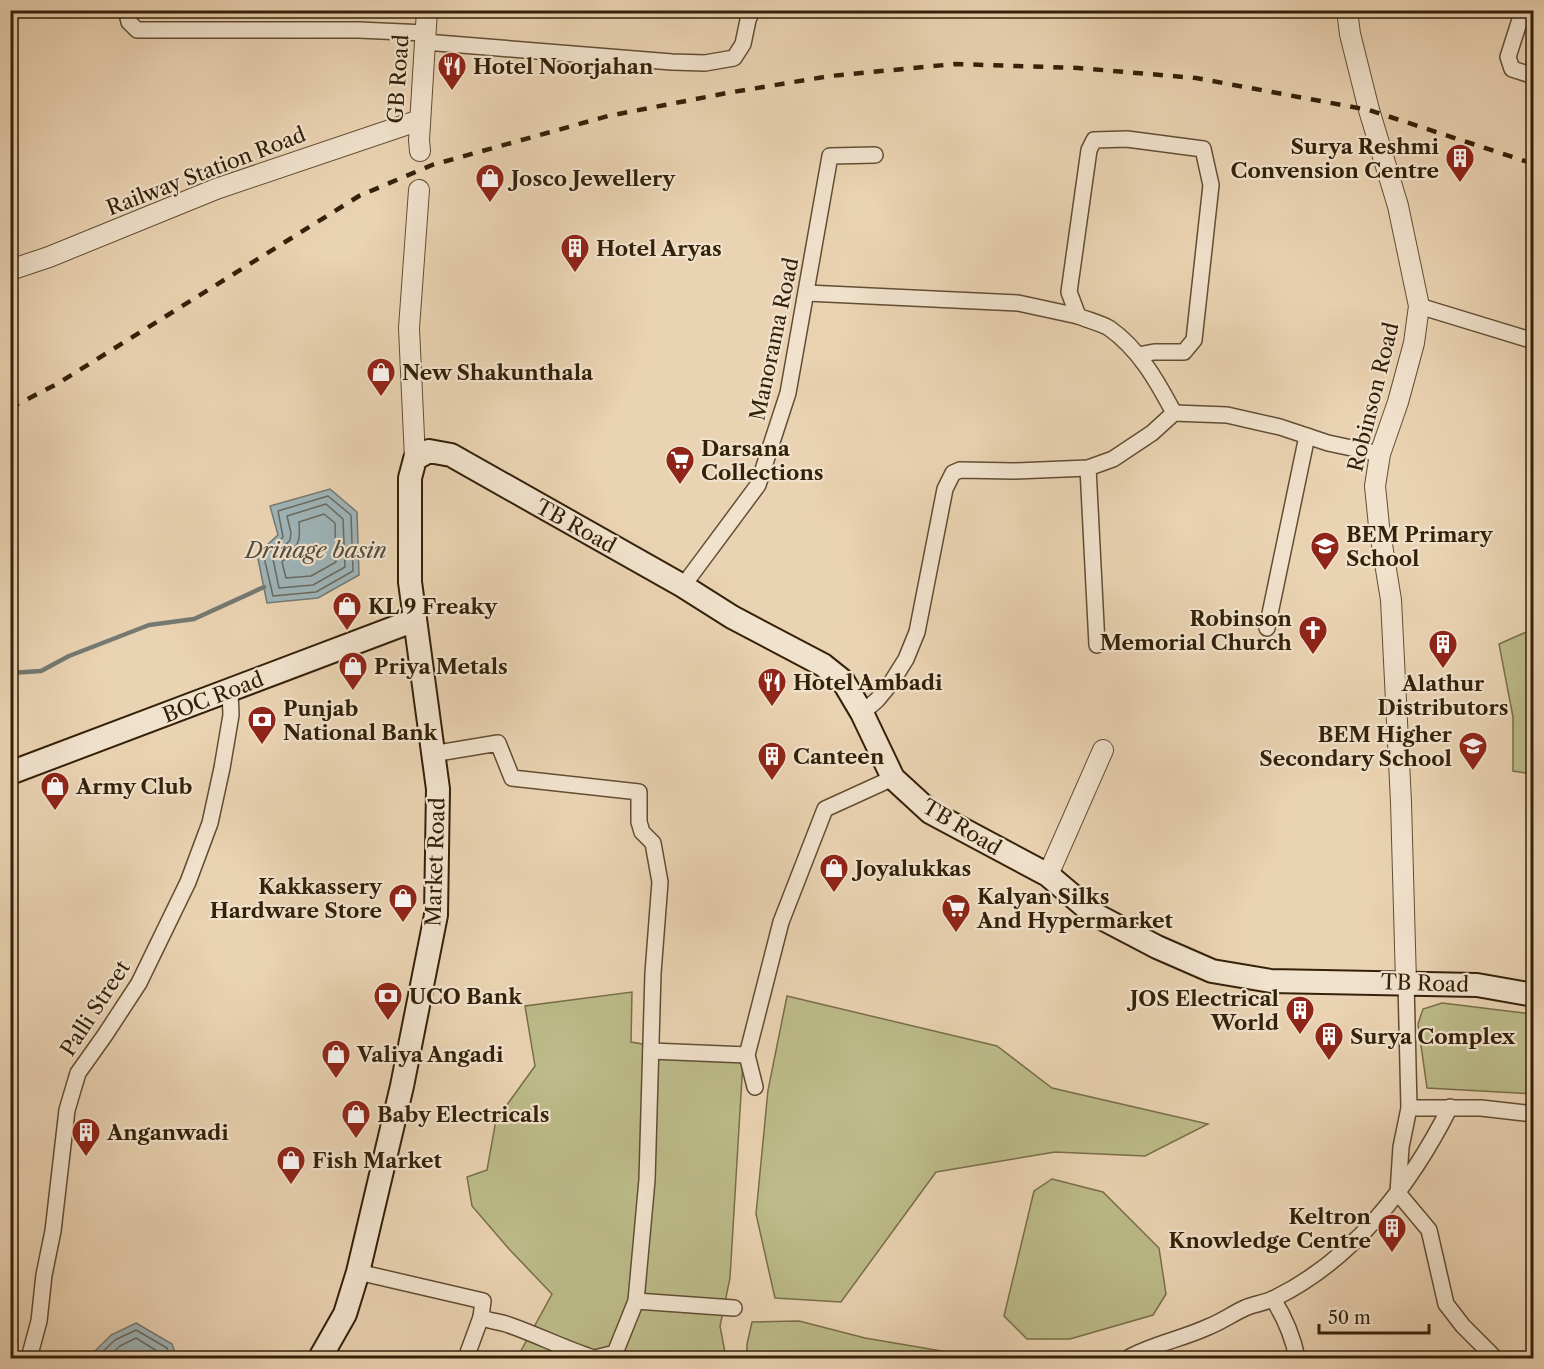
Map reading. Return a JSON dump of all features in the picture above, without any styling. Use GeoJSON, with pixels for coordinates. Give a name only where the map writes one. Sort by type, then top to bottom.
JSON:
{"type":"FeatureCollection","features":[{"type":"Feature","properties":{"kind":"main road","name":"TB Road"},"geometry":{"type":"LineString","coordinates":[[415,459],[429,451],[451,455],[683,586],[732,617],[833,671],[843,681],[862,713],[893,778],[930,812],[1048,875],[1094,914],[1157,948],[1212,971],[1271,981],[1477,985],[1533,995]]}},
{"type":"Feature","properties":{"kind":"main road","name":"Market Road"},"geometry":{"type":"LineString","coordinates":[[320,1359],[345,1314],[358,1272],[402,1086],[436,915],[438,789],[410,582],[410,478],[415,459]]}},
{"type":"Feature","properties":{"kind":"main road","name":"BOC Road"},"geometry":{"type":"LineString","coordinates":[[10,773],[415,620]]}},
{"type":"Feature","properties":{"kind":"main road"},"geometry":{"type":"LineString","coordinates":[[1477,985],[1533,979]]}},
{"type":"Feature","properties":{"kind":"street"},"geometry":{"type":"LineString","coordinates":[[126,10],[129,22],[136,30],[348,30],[632,59],[705,63],[734,58],[743,44],[752,10]]}},
{"type":"Feature","properties":{"kind":"street","name":"GB Road"},"geometry":{"type":"LineString","coordinates":[[420,151],[427,10]]}},
{"type":"Feature","properties":{"kind":"street","name":"Robinson Road"},"geometry":{"type":"LineString","coordinates":[[1347,10],[1350,34],[1369,110],[1398,206],[1419,306],[1414,343],[1398,402],[1380,454],[1375,486],[1391,600],[1407,982]]}},
{"type":"Feature","properties":{"kind":"street"},"geometry":{"type":"LineString","coordinates":[[1522,10],[1508,57],[1512,69],[1533,76]]}},
{"type":"Feature","properties":{"kind":"street","name":"Railway Station Road"},"geometry":{"type":"LineString","coordinates":[[10,270],[49,257],[216,189],[420,120]]}},
{"type":"Feature","properties":{"kind":"street"},"geometry":{"type":"LineString","coordinates":[[1078,316],[1069,292],[1089,150],[1094,140],[1127,139],[1203,149],[1211,185],[1194,340],[1184,352],[1154,352],[1138,356]]}},
{"type":"Feature","properties":{"kind":"street","name":"Manorama Road"},"geometry":{"type":"LineString","coordinates":[[683,586],[758,485],[788,393],[830,156],[875,154]]}},
{"type":"Feature","properties":{"kind":"street"},"geometry":{"type":"LineString","coordinates":[[415,459],[409,328],[419,190]]}},
{"type":"Feature","properties":{"kind":"street"},"geometry":{"type":"LineString","coordinates":[[807,293],[1018,303],[1078,316],[1108,328],[1138,356],[1157,382],[1174,413]]}},
{"type":"Feature","properties":{"kind":"street"},"geometry":{"type":"LineString","coordinates":[[1419,306],[1533,341]]}},
{"type":"Feature","properties":{"kind":"street"},"geometry":{"type":"LineString","coordinates":[[862,713],[891,683],[906,659],[917,632],[945,489],[953,473],[960,470],[1014,471],[1088,468],[1113,459],[1152,433],[1174,413],[1227,415],[1280,427],[1328,443],[1380,454]]}},
{"type":"Feature","properties":{"kind":"street"},"geometry":{"type":"LineString","coordinates":[[1267,628],[1306,436]]}},
{"type":"Feature","properties":{"kind":"street"},"geometry":{"type":"LineString","coordinates":[[1088,468],[1097,645]]}},
{"type":"Feature","properties":{"kind":"street","name":"Palli Street"},"geometry":{"type":"LineString","coordinates":[[29,1359],[39,1321],[66,1110],[78,1072],[139,982],[189,882],[210,823],[222,768],[231,715],[230,691]]}},
{"type":"Feature","properties":{"kind":"street"},"geometry":{"type":"LineString","coordinates":[[432,754],[498,743],[512,778],[639,792],[639,822],[642,832],[652,843],[660,882],[653,973],[647,1180],[636,1301],[615,1353],[595,1359],[506,1324],[492,1322],[481,1317]]}},
{"type":"Feature","properties":{"kind":"street"},"geometry":{"type":"LineString","coordinates":[[1048,875],[1103,750]]}},
{"type":"Feature","properties":{"kind":"street"},"geometry":{"type":"LineString","coordinates":[[755,1087],[747,1055],[781,922],[825,809],[893,778]]}},
{"type":"Feature","properties":{"kind":"street"},"geometry":{"type":"LineString","coordinates":[[1407,982],[1409,1108],[1401,1147],[1398,1193],[1430,1230],[1446,1304],[1463,1326],[1495,1359]]}},
{"type":"Feature","properties":{"kind":"street"},"geometry":{"type":"LineString","coordinates":[[651,1051],[747,1055]]}},
{"type":"Feature","properties":{"kind":"street"},"geometry":{"type":"LineString","coordinates":[[1409,1108],[1450,1107],[1533,1114]]}},
{"type":"Feature","properties":{"kind":"street"},"geometry":{"type":"LineString","coordinates":[[1132,1357],[1273,1299],[1316,1274],[1358,1239],[1398,1193],[1434,1138],[1450,1107]]}},
{"type":"Feature","properties":{"kind":"street"},"geometry":{"type":"LineString","coordinates":[[358,1272],[483,1301],[481,1317],[466,1359]]}},
{"type":"Feature","properties":{"kind":"street"},"geometry":{"type":"LineString","coordinates":[[1273,1299],[1283,1314],[1293,1338],[1297,1359]]}},
{"type":"Feature","properties":{"kind":"street"},"geometry":{"type":"LineString","coordinates":[[636,1301],[734,1308]]}},
{"type":"Feature","properties":{"kind":"shaded area"},"geometry":{"type":"Polygon","coordinates":[[[1533,629],[1533,774],[1513,771],[1513,717],[1499,644],[1533,629]]]}},
{"type":"Feature","properties":{"kind":"shaded area"},"geometry":{"type":"Polygon","coordinates":[[[632,992],[631,1042],[743,1061],[730,1278],[720,1326],[726,1358],[517,1358],[552,1294],[472,1206],[467,1177],[487,1170],[496,1120],[535,1066],[525,1006],[632,992]]]}},
{"type":"Feature","properties":{"kind":"shaded area"},"geometry":{"type":"Polygon","coordinates":[[[787,996],[997,1046],[1052,1088],[1208,1124],[1145,1156],[1055,1152],[936,1172],[841,1302],[775,1298],[756,1214],[768,1090],[787,996]]]}},
{"type":"Feature","properties":{"kind":"shaded area"},"geometry":{"type":"Polygon","coordinates":[[[1442,1003],[1533,1014],[1533,1094],[1427,1088],[1418,1024],[1423,1009],[1442,1003]]]}},
{"type":"Feature","properties":{"kind":"shaded area"},"geometry":{"type":"Polygon","coordinates":[[[1052,1179],[1103,1192],[1159,1248],[1166,1294],[1153,1315],[1070,1339],[1027,1339],[1004,1316],[1034,1191],[1052,1179]]]}},
{"type":"Feature","properties":{"kind":"shaded area"},"geometry":{"type":"Polygon","coordinates":[[[799,1321],[865,1338],[983,1358],[747,1358],[747,1344],[752,1322],[799,1321]]]}},
{"type":"Feature","properties":{"kind":"water","name":"Drinage basin"},"geometry":{"type":"Polygon","coordinates":[[[330,489],[357,512],[359,575],[318,598],[267,603],[257,554],[278,535],[270,506],[330,489]]]}},
{"type":"Feature","properties":{"kind":"water"},"geometry":{"type":"Polygon","coordinates":[[[136,1323],[172,1344],[177,1358],[88,1358],[111,1335],[136,1323]]]}},
{"type":"Feature","properties":{"kind":"waterway"},"geometry":{"type":"LineString","coordinates":[[10,673],[41,671],[69,656],[149,625],[194,619],[264,587]]}},
{"type":"Feature","properties":{"kind":"railway"},"geometry":{"type":"LineString","coordinates":[[10,408],[57,384],[359,196],[432,165],[608,116],[830,76],[955,64],[1078,68],[1196,78],[1369,110],[1534,164]]}},
{"type":"Feature","properties":{"kind":"place","name":"Hotel Noorjahan"},"geometry":{"type":"Point","coordinates":[452,92]}},
{"type":"Feature","properties":{"kind":"place","name":"Surya Reshmi Convension Centre"},"geometry":{"type":"Point","coordinates":[1460,184]}},
{"type":"Feature","properties":{"kind":"place","name":"Josco Jewellery"},"geometry":{"type":"Point","coordinates":[490,204]}},
{"type":"Feature","properties":{"kind":"place","name":"Hotel Aryas"},"geometry":{"type":"Point","coordinates":[575,274]}},
{"type":"Feature","properties":{"kind":"place","name":"New Shakunthala"},"geometry":{"type":"Point","coordinates":[381,398]}},
{"type":"Feature","properties":{"kind":"place","name":"Darsana Collections"},"geometry":{"type":"Point","coordinates":[680,486]}},
{"type":"Feature","properties":{"kind":"place","name":"BEM Primary School"},"geometry":{"type":"Point","coordinates":[1325,572]}},
{"type":"Feature","properties":{"kind":"place","name":"KL 9 Freaky"},"geometry":{"type":"Point","coordinates":[347,632]}},
{"type":"Feature","properties":{"kind":"place","name":"Robinson Memorial Church"},"geometry":{"type":"Point","coordinates":[1313,656]}},
{"type":"Feature","properties":{"kind":"place","name":"Alathur Distributors"},"geometry":{"type":"Point","coordinates":[1443,670]}},
{"type":"Feature","properties":{"kind":"place","name":"Priya Metals"},"geometry":{"type":"Point","coordinates":[353,692]}},
{"type":"Feature","properties":{"kind":"place","name":"Hotel Ambadi"},"geometry":{"type":"Point","coordinates":[772,708]}},
{"type":"Feature","properties":{"kind":"place","name":"Punjab National Bank"},"geometry":{"type":"Point","coordinates":[262,746]}},
{"type":"Feature","properties":{"kind":"place","name":"BEM Higher Secondary School"},"geometry":{"type":"Point","coordinates":[1473,772]}},
{"type":"Feature","properties":{"kind":"place","name":"Canteen"},"geometry":{"type":"Point","coordinates":[772,782]}},
{"type":"Feature","properties":{"kind":"place","name":"Army Club"},"geometry":{"type":"Point","coordinates":[55,812]}},
{"type":"Feature","properties":{"kind":"place","name":"Joyalukkas"},"geometry":{"type":"Point","coordinates":[834,894]}},
{"type":"Feature","properties":{"kind":"place","name":"Kakkassery Hardware Store"},"geometry":{"type":"Point","coordinates":[403,924]}},
{"type":"Feature","properties":{"kind":"place","name":"Kalyan Silks And Hypermarket"},"geometry":{"type":"Point","coordinates":[956,934]}},
{"type":"Feature","properties":{"kind":"place","name":"UCO Bank"},"geometry":{"type":"Point","coordinates":[388,1022]}},
{"type":"Feature","properties":{"kind":"place","name":"JOS Electrical World"},"geometry":{"type":"Point","coordinates":[1300,1036]}},
{"type":"Feature","properties":{"kind":"place","name":"Surya Complex"},"geometry":{"type":"Point","coordinates":[1329,1062]}},
{"type":"Feature","properties":{"kind":"place","name":"Valiya Angadi"},"geometry":{"type":"Point","coordinates":[336,1080]}},
{"type":"Feature","properties":{"kind":"place","name":"Baby Electricals"},"geometry":{"type":"Point","coordinates":[356,1140]}},
{"type":"Feature","properties":{"kind":"place","name":"Anganwadi"},"geometry":{"type":"Point","coordinates":[86,1158]}},
{"type":"Feature","properties":{"kind":"place","name":"Fish Market"},"geometry":{"type":"Point","coordinates":[291,1186]}},
{"type":"Feature","properties":{"kind":"place","name":"Keltron Knowledge Centre"},"geometry":{"type":"Point","coordinates":[1392,1254]}}]}
